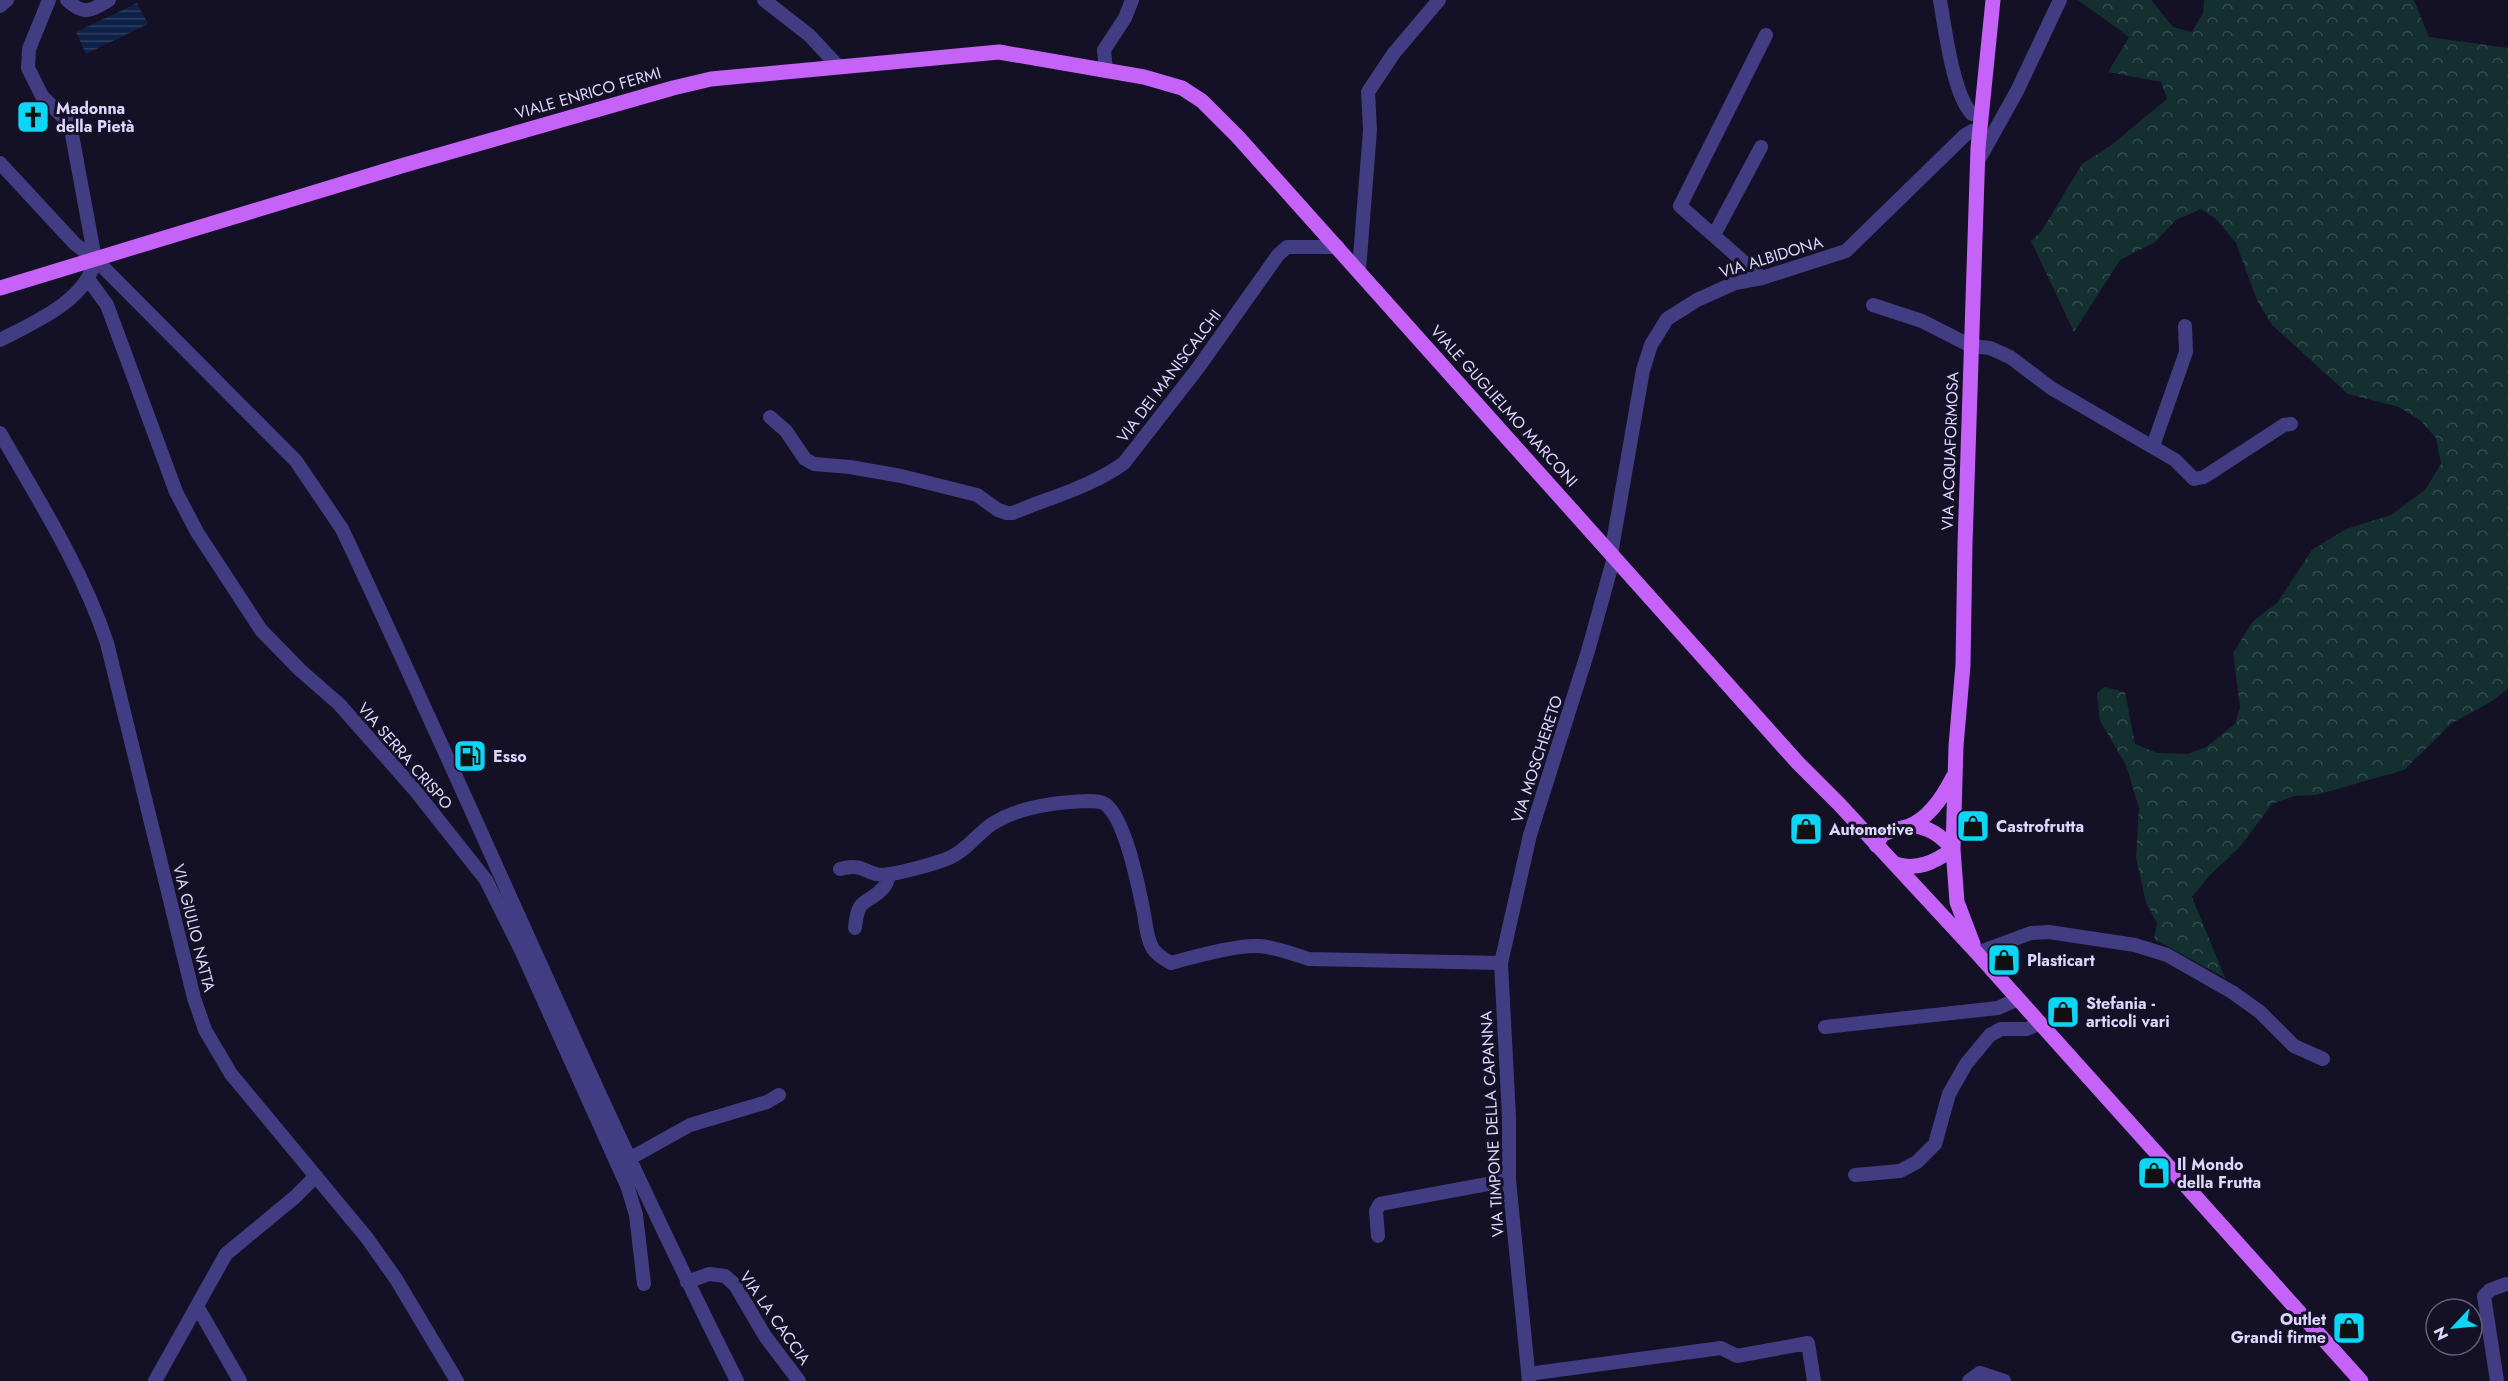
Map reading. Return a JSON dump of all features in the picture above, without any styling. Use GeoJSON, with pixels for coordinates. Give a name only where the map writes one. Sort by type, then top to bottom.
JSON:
{"type":"FeatureCollection","features":[{"type":"Feature","properties":{"kind":"main road","name":"VIA ACQUAFORMOSA"},"geometry":{"type":"LineString","coordinates":[[1977,952],[1957,902],[1953,849],[1955,772],[1963,665],[1979,130],[1993,0]]}},
{"type":"Feature","properties":{"kind":"main road","name":"VIALE ENRICO FERMI"},"geometry":{"type":"LineString","coordinates":[[1,288],[673,87],[711,79],[999,52],[1106,71]]}},
{"type":"Feature","properties":{"kind":"main road","name":"VIALE GUGLIELMO MARCONI"},"geometry":{"type":"LineString","coordinates":[[1106,71],[1182,88],[1202,101],[1359,270],[1798,763],[1846,811]]}},
{"type":"Feature","properties":{"kind":"main road"},"geometry":{"type":"LineString","coordinates":[[1876,845],[1886,832],[1912,825],[1943,797],[1955,772]]}},
{"type":"Feature","properties":{"kind":"main road"},"geometry":{"type":"LineString","coordinates":[[1846,811],[1886,832]]}},
{"type":"Feature","properties":{"kind":"main road"},"geometry":{"type":"LineString","coordinates":[[1846,811],[1977,952],[2361,1381]]}},
{"type":"Feature","properties":{"kind":"main road"},"geometry":{"type":"LineString","coordinates":[[1895,864],[1904,867],[1927,864],[1953,849],[1941,837],[1926,828],[1912,825]]}},
{"type":"Feature","properties":{"kind":"street"},"geometry":{"type":"LineString","coordinates":[[0,6],[8,0]]}},
{"type":"Feature","properties":{"kind":"street"},"geometry":{"type":"LineString","coordinates":[[0,340],[60,308],[88,279],[93,271],[95,259],[70,124],[42,96],[28,68],[30,49],[49,0]]}},
{"type":"Feature","properties":{"kind":"street"},"geometry":{"type":"LineString","coordinates":[[67,0],[78,10],[90,11],[109,0]]}},
{"type":"Feature","properties":{"kind":"street"},"geometry":{"type":"LineString","coordinates":[[764,0],[809,35],[839,67]]}},
{"type":"Feature","properties":{"kind":"street"},"geometry":{"type":"LineString","coordinates":[[1106,71],[1104,50],[1125,18],[1132,0]]}},
{"type":"Feature","properties":{"kind":"street"},"geometry":{"type":"LineString","coordinates":[[1359,270],[1368,152],[1368,92],[1394,53],[1439,0]]}},
{"type":"Feature","properties":{"kind":"street"},"geometry":{"type":"LineString","coordinates":[[1940,0],[1953,66],[1966,107],[1972,114],[1981,114]]}},
{"type":"Feature","properties":{"kind":"street"},"geometry":{"type":"LineString","coordinates":[[1978,161],[2017,91],[2060,0]]}},
{"type":"Feature","properties":{"kind":"street"},"geometry":{"type":"LineString","coordinates":[[1762,278],[1680,206],[1766,35]]}},
{"type":"Feature","properties":{"kind":"street","name":"VIA ALBIDONA"},"geometry":{"type":"LineString","coordinates":[[1613,555],[1643,370],[1651,345],[1667,319],[1697,300],[1735,283],[1762,278],[1846,251],[1965,135],[1979,130]]}},
{"type":"Feature","properties":{"kind":"street"},"geometry":{"type":"LineString","coordinates":[[1714,235],[1761,147]]}},
{"type":"Feature","properties":{"kind":"street"},"geometry":{"type":"LineString","coordinates":[[0,163],[67,236],[95,259],[296,460],[342,529],[629,1159],[737,1381]]}},
{"type":"Feature","properties":{"kind":"street","name":"VIA DEI MANISCALCHI"},"geometry":{"type":"LineString","coordinates":[[770,417],[786,430],[805,459],[814,464],[850,467],[902,476],[977,495],[1007,513],[1085,485],[1124,463],[1198,368],[1278,255],[1287,247],[1338,247]]}},
{"type":"Feature","properties":{"kind":"street","name":"VIA SERRA CRISPO"},"geometry":{"type":"LineString","coordinates":[[88,279],[111,313],[176,492],[197,532],[230,584],[261,630],[347,713],[414,789],[486,880],[521,950],[628,1188],[636,1215],[644,1284]]}},
{"type":"Feature","properties":{"kind":"street"},"geometry":{"type":"LineString","coordinates":[[1873,305],[1922,321],[1971,346],[1990,348],[2010,357],[2051,388],[2175,460],[2194,479],[2204,477],[2284,425],[2290,424]]}},
{"type":"Feature","properties":{"kind":"street"},"geometry":{"type":"LineString","coordinates":[[2153,446],[2186,352],[2185,326]]}},
{"type":"Feature","properties":{"kind":"street","name":"VIA GIULIO NATTA"},"geometry":{"type":"LineString","coordinates":[[0,433],[71,557],[95,605],[107,643],[194,998],[205,1030],[231,1074],[367,1238],[396,1279],[457,1381]]}},
{"type":"Feature","properties":{"kind":"street","name":"VIA MOSCHERETO"},"geometry":{"type":"LineString","coordinates":[[1501,968],[1530,835],[1585,661],[1613,555]]}},
{"type":"Feature","properties":{"kind":"street"},"geometry":{"type":"LineString","coordinates":[[840,868],[854,865],[880,875],[890,874],[950,858],[962,851],[978,835],[1000,819],[1052,805],[1104,802],[1111,809],[1119,825],[1135,866],[1152,948],[1171,963],[1192,956],[1257,946],[1309,959],[1501,968]]}},
{"type":"Feature","properties":{"kind":"street"},"geometry":{"type":"LineString","coordinates":[[855,928],[856,911],[866,900],[884,887],[890,874]]}},
{"type":"Feature","properties":{"kind":"street"},"geometry":{"type":"LineString","coordinates":[[1977,952],[2031,933],[2049,932],[2135,945],[2167,955],[2232,992],[2260,1012],[2295,1046],[2323,1059]]}},
{"type":"Feature","properties":{"kind":"street","name":"VIA TIMPONE DELLA CAPANNA"},"geometry":{"type":"LineString","coordinates":[[1501,968],[1509,1118],[1509,1180],[1528,1377]]}},
{"type":"Feature","properties":{"kind":"street"},"geometry":{"type":"LineString","coordinates":[[1826,1027],[1998,1008],[2018,999]]}},
{"type":"Feature","properties":{"kind":"street"},"geometry":{"type":"LineString","coordinates":[[1856,1175],[1899,1171],[1917,1162],[1935,1144],[1949,1094],[1966,1064],[1990,1035],[2001,1029],[2027,1029],[2040,1023]]}},
{"type":"Feature","properties":{"kind":"street"},"geometry":{"type":"LineString","coordinates":[[629,1159],[690,1125],[767,1102],[779,1095]]}},
{"type":"Feature","properties":{"kind":"street"},"geometry":{"type":"LineString","coordinates":[[154,1381],[226,1254],[295,1197],[316,1176]]}},
{"type":"Feature","properties":{"kind":"street"},"geometry":{"type":"LineString","coordinates":[[1378,1236],[1376,1211],[1380,1204],[1509,1180]]}},
{"type":"Feature","properties":{"kind":"street","name":"VIA LA CACCIA"},"geometry":{"type":"LineString","coordinates":[[687,1282],[710,1274],[725,1276],[735,1285],[765,1336],[799,1381]]}},
{"type":"Feature","properties":{"kind":"street"},"geometry":{"type":"LineString","coordinates":[[2497,1381],[2484,1296],[2490,1290],[2506,1284]]}},
{"type":"Feature","properties":{"kind":"street"},"geometry":{"type":"LineString","coordinates":[[197,1306],[240,1381]]}},
{"type":"Feature","properties":{"kind":"street"},"geometry":{"type":"LineString","coordinates":[[1528,1377],[1720,1348],[1737,1356],[1808,1343],[1814,1381]]}},
{"type":"Feature","properties":{"kind":"street"},"geometry":{"type":"LineString","coordinates":[[1969,1381],[1980,1373],[2004,1381]]}},
{"type":"Feature","properties":{"kind":"green space"},"geometry":{"type":"Polygon","coordinates":[[[2078,0],[2151,0],[2173,27],[2192,32],[2203,13],[2204,0],[2414,0],[2429,37],[2508,48],[2508,689],[2492,701],[2451,724],[2404,770],[2316,795],[2294,796],[2272,804],[2239,848],[2210,875],[2192,897],[2225,978],[2154,939],[2157,923],[2146,903],[2136,858],[2139,808],[2126,765],[2100,721],[2097,693],[2104,687],[2125,692],[2135,744],[2157,753],[2188,754],[2206,747],[2235,724],[2240,707],[2233,653],[2253,621],[2277,603],[2312,550],[2346,529],[2391,515],[2425,490],[2441,464],[2436,438],[2421,421],[2399,407],[2348,394],[2272,325],[2257,300],[2236,243],[2216,219],[2201,209],[2176,220],[2155,242],[2120,260],[2074,332],[2031,241],[2041,232],[2082,164],[2110,146],[2167,99],[2161,82],[2108,72],[2129,37],[2078,0]]]}},
{"type":"Feature","properties":{"kind":"water"},"geometry":{"type":"Polygon","coordinates":[[[137,3],[148,24],[86,54],[76,32],[137,3]]]}},
{"type":"Feature","properties":{"kind":"place","name":"Madonna della Pietà"},"geometry":{"type":"Point","coordinates":[33,117]}},
{"type":"Feature","properties":{"kind":"place","name":"Esso"},"geometry":{"type":"Point","coordinates":[470,756]}},
{"type":"Feature","properties":{"kind":"place","name":"Castrofrutta"},"geometry":{"type":"Point","coordinates":[1973,826]}},
{"type":"Feature","properties":{"kind":"place","name":"Automotive"},"geometry":{"type":"Point","coordinates":[1806,829]}},
{"type":"Feature","properties":{"kind":"place","name":"Plasticart"},"geometry":{"type":"Point","coordinates":[2004,960]}},
{"type":"Feature","properties":{"kind":"place","name":"Stefania - articoli vari"},"geometry":{"type":"Point","coordinates":[2063,1012]}},
{"type":"Feature","properties":{"kind":"place","name":"Il Mondo della Frutta"},"geometry":{"type":"Point","coordinates":[2154,1173]}},
{"type":"Feature","properties":{"kind":"place","name":"Outlet Grandi firme"},"geometry":{"type":"Point","coordinates":[2349,1328]}}]}
